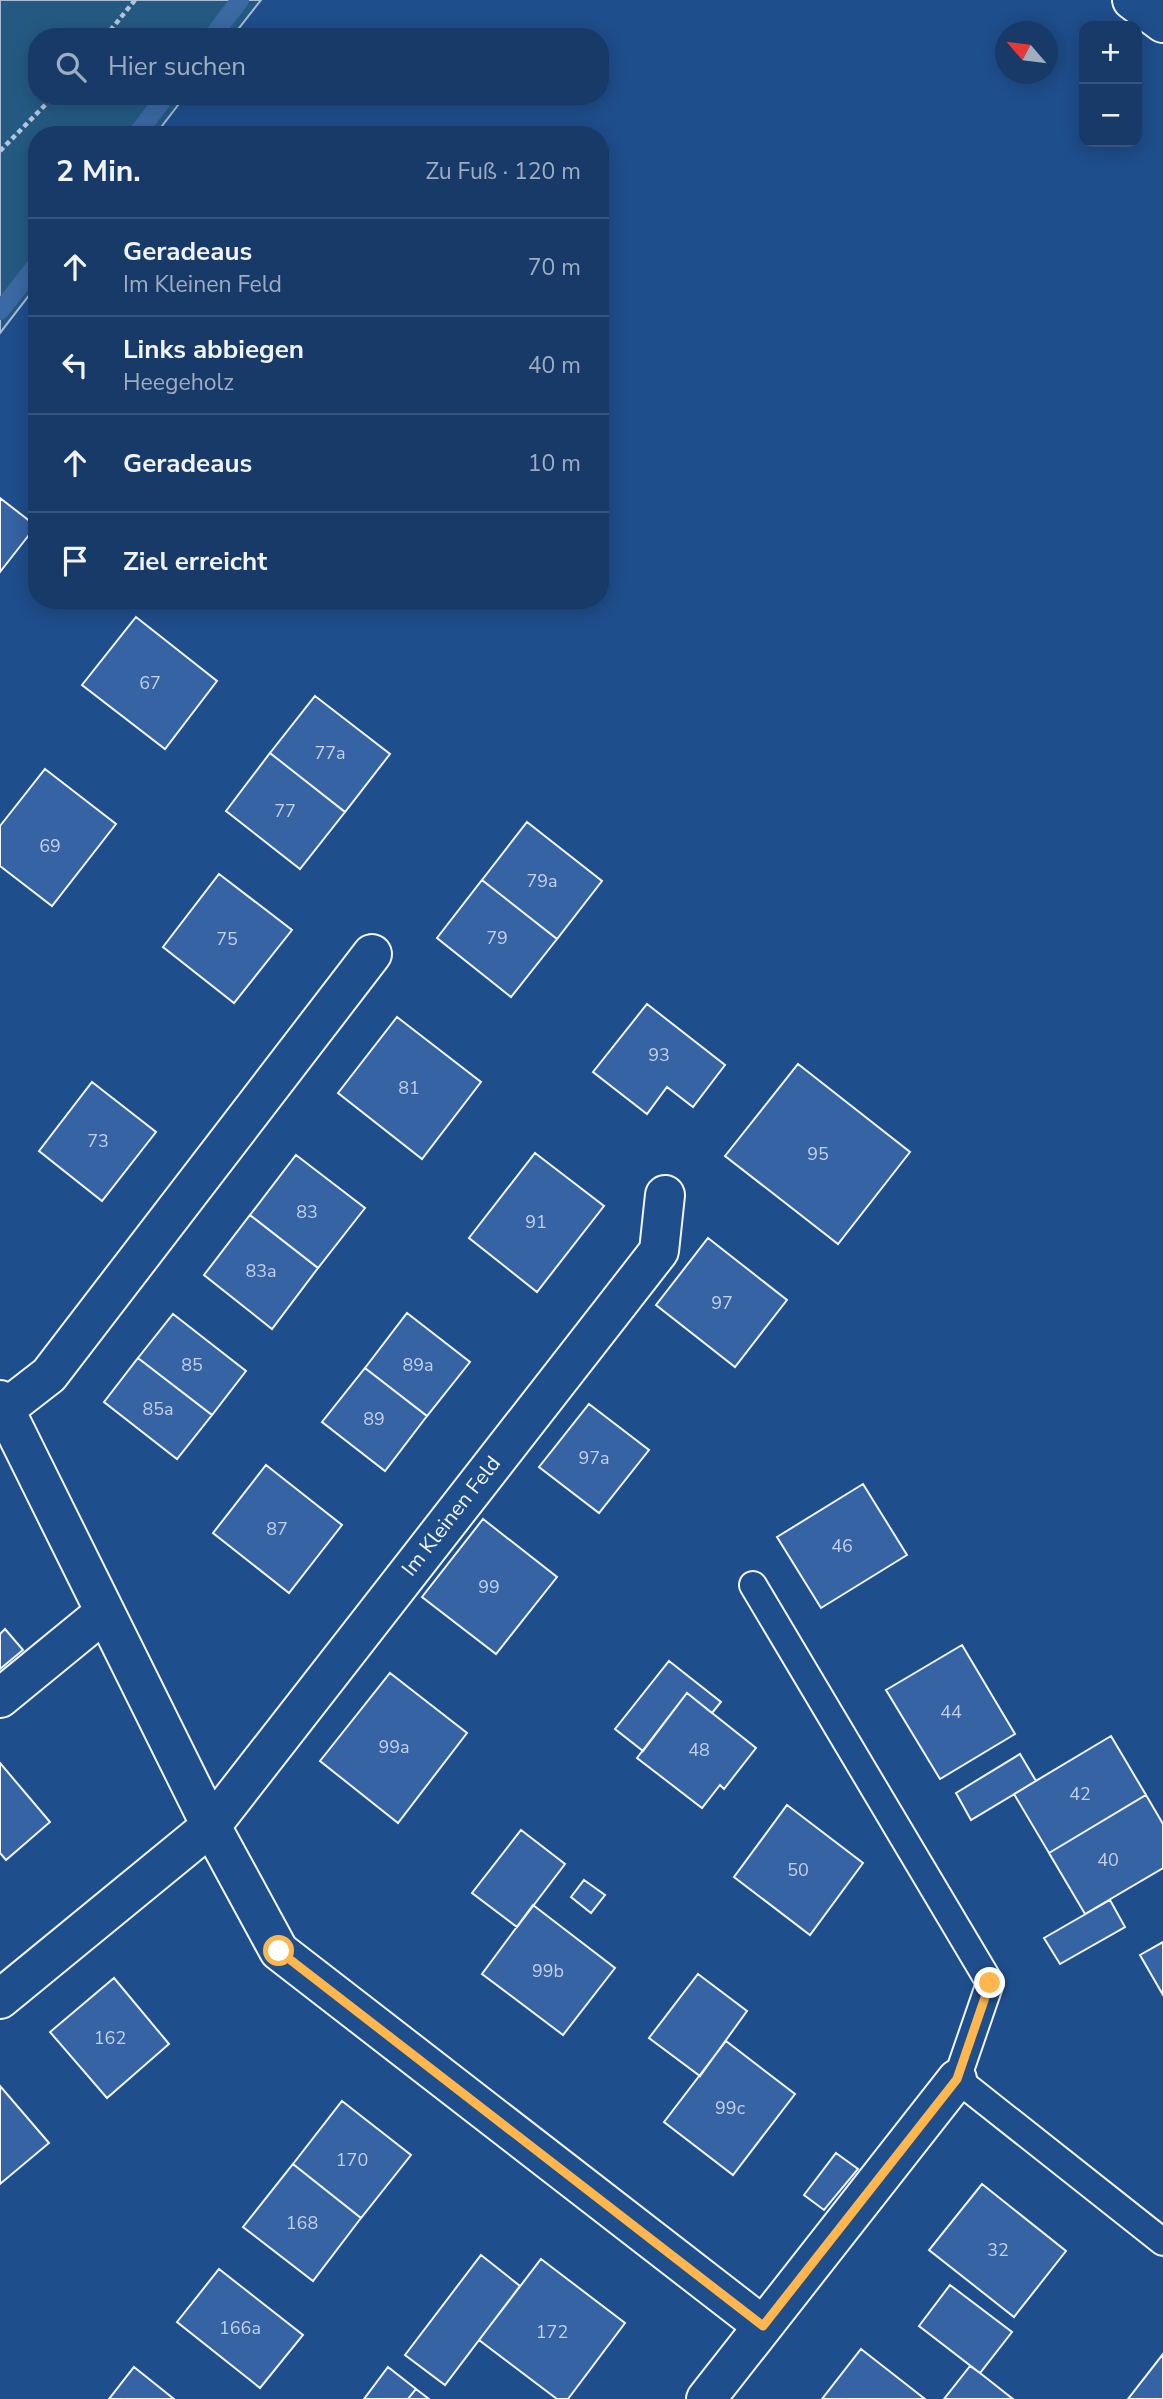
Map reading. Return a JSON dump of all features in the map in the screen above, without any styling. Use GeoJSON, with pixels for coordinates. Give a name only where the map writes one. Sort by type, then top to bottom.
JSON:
{"type":"FeatureCollection","features":[{"type":"Feature","properties":{"kind":"main road"},"geometry":{"type":"LineString","coordinates":[[1132,0],[1163,23]]}},
{"type":"Feature","properties":{"kind":"main road"},"geometry":{"type":"LineString","coordinates":[[372,954],[49,1375],[2,1407],[211,1826],[279,1951],[763,2326]]}},
{"type":"Feature","properties":{"kind":"main road","name":"Im Kleinen Feld"},"geometry":{"type":"LineString","coordinates":[[0,1998],[211,1826],[659,1251],[665,1195]]}},
{"type":"Feature","properties":{"kind":"main road"},"geometry":{"type":"LineString","coordinates":[[0,1698],[105,1612]]}},
{"type":"Feature","properties":{"kind":"main road"},"geometry":{"type":"LineString","coordinates":[[706,2399],[957,2079]]}},
{"type":"Feature","properties":{"kind":"lane"},"geometry":{"type":"LineString","coordinates":[[753,1585],[990,1983],[957,2079],[1163,2242]]}},
{"type":"Feature","properties":{"kind":"path"},"geometry":{"type":"LineString","coordinates":[[112,28],[135,0]]}},
{"type":"Feature","properties":{"kind":"path"},"geometry":{"type":"LineString","coordinates":[[0,151],[45,105]]}},
{"type":"Feature","properties":{"kind":"shaded area"},"geometry":{"type":"Polygon","coordinates":[[[0,0],[261,0],[239,28],[28,28],[28,105],[178,105],[162,126],[28,126],[28,297],[0,333],[0,0]]]}},
{"type":"Feature","properties":{"kind":"building"},"geometry":{"type":"Polygon","coordinates":[[[0,498],[28,520],[28,536],[0,572],[0,498]]]}},
{"type":"Feature","properties":{"kind":"building"},"geometry":{"type":"Polygon","coordinates":[[[136,617],[217,681],[165,749],[82,685],[136,617]]]}},
{"type":"Feature","properties":{"kind":"building"},"geometry":{"type":"Polygon","coordinates":[[[315,696],[390,754],[345,812],[270,753],[315,696]]]}},
{"type":"Feature","properties":{"kind":"building"},"geometry":{"type":"Polygon","coordinates":[[[270,753],[345,812],[300,869],[226,811],[270,753]]]}},
{"type":"Feature","properties":{"kind":"building"},"geometry":{"type":"Polygon","coordinates":[[[45,769],[116,824],[52,906],[0,866],[0,826],[45,769]]]}},
{"type":"Feature","properties":{"kind":"building"},"geometry":{"type":"Polygon","coordinates":[[[527,822],[602,881],[557,939],[482,880],[527,822]]]}},
{"type":"Feature","properties":{"kind":"building"},"geometry":{"type":"Polygon","coordinates":[[[219,874],[292,930],[234,1003],[163,947],[219,874]]]}},
{"type":"Feature","properties":{"kind":"building"},"geometry":{"type":"Polygon","coordinates":[[[482,880],[557,939],[511,997],[437,938],[482,880]]]}},
{"type":"Feature","properties":{"kind":"building"},"geometry":{"type":"Polygon","coordinates":[[[647,1004],[725,1065],[693,1107],[667,1087],[647,1114],[593,1072],[647,1004]]]}},
{"type":"Feature","properties":{"kind":"building"},"geometry":{"type":"Polygon","coordinates":[[[397,1017],[481,1082],[422,1159],[338,1093],[397,1017]]]}},
{"type":"Feature","properties":{"kind":"building"},"geometry":{"type":"Polygon","coordinates":[[[798,1064],[910,1152],[838,1244],[725,1156],[798,1064]]]}},
{"type":"Feature","properties":{"kind":"building"},"geometry":{"type":"Polygon","coordinates":[[[92,1082],[156,1132],[102,1201],[39,1151],[92,1082]]]}},
{"type":"Feature","properties":{"kind":"building"},"geometry":{"type":"Polygon","coordinates":[[[535,1153],[604,1206],[537,1292],[469,1238],[535,1153]]]}},
{"type":"Feature","properties":{"kind":"building"},"geometry":{"type":"Polygon","coordinates":[[[296,1155],[365,1208],[318,1268],[250,1215],[296,1155]]]}},
{"type":"Feature","properties":{"kind":"building"},"geometry":{"type":"Polygon","coordinates":[[[250,1215],[318,1268],[272,1329],[204,1275],[250,1215]]]}},
{"type":"Feature","properties":{"kind":"building"},"geometry":{"type":"Polygon","coordinates":[[[708,1238],[787,1300],[735,1367],[656,1305],[708,1238]]]}},
{"type":"Feature","properties":{"kind":"building"},"geometry":{"type":"Polygon","coordinates":[[[407,1313],[470,1362],[427,1416],[365,1368],[407,1313]]]}},
{"type":"Feature","properties":{"kind":"building"},"geometry":{"type":"Polygon","coordinates":[[[173,1314],[246,1371],[212,1415],[138,1358],[173,1314]]]}},
{"type":"Feature","properties":{"kind":"building"},"geometry":{"type":"Polygon","coordinates":[[[138,1358],[212,1415],[177,1459],[104,1402],[138,1358]]]}},
{"type":"Feature","properties":{"kind":"building"},"geometry":{"type":"Polygon","coordinates":[[[365,1368],[427,1416],[385,1471],[322,1422],[365,1368]]]}},
{"type":"Feature","properties":{"kind":"building"},"geometry":{"type":"Polygon","coordinates":[[[589,1404],[649,1450],[599,1513],[539,1467],[589,1404]]]}},
{"type":"Feature","properties":{"kind":"building"},"geometry":{"type":"Polygon","coordinates":[[[266,1465],[342,1525],[289,1593],[213,1533],[266,1465]]]}},
{"type":"Feature","properties":{"kind":"building"},"geometry":{"type":"Polygon","coordinates":[[[863,1484],[907,1555],[821,1608],[777,1537],[863,1484]]]}},
{"type":"Feature","properties":{"kind":"building"},"geometry":{"type":"Polygon","coordinates":[[[483,1519],[557,1577],[496,1654],[422,1597],[483,1519]]]}},
{"type":"Feature","properties":{"kind":"building"},"geometry":{"type":"Polygon","coordinates":[[[5,1629],[23,1650],[0,1669],[0,1634],[5,1629]]]}},
{"type":"Feature","properties":{"kind":"building"},"geometry":{"type":"Polygon","coordinates":[[[962,1645],[1015,1734],[940,1779],[886,1690],[962,1645]]]}},
{"type":"Feature","properties":{"kind":"building"},"geometry":{"type":"Polygon","coordinates":[[[669,1661],[721,1702],[712,1713],[687,1693],[643,1751],[615,1729],[669,1661]]]}},
{"type":"Feature","properties":{"kind":"building"},"geometry":{"type":"Polygon","coordinates":[[[390,1673],[467,1733],[398,1823],[320,1761],[390,1673]]]}},
{"type":"Feature","properties":{"kind":"building"},"geometry":{"type":"Polygon","coordinates":[[[687,1693],[756,1748],[724,1789],[720,1785],[702,1808],[637,1758],[687,1693]]]}},
{"type":"Feature","properties":{"kind":"building"},"geometry":{"type":"Polygon","coordinates":[[[1111,1736],[1146,1795],[1049,1853],[1014,1794],[1111,1736]]]}},
{"type":"Feature","properties":{"kind":"building"},"geometry":{"type":"Polygon","coordinates":[[[1020,1754],[1036,1781],[971,1820],[956,1793],[1020,1754]]]}},
{"type":"Feature","properties":{"kind":"building"},"geometry":{"type":"Polygon","coordinates":[[[0,1763],[50,1822],[6,1860],[0,1853],[0,1763]]]}},
{"type":"Feature","properties":{"kind":"building"},"geometry":{"type":"Polygon","coordinates":[[[1146,1795],[1163,1824],[1163,1868],[1085,1914],[1049,1853],[1146,1795]]]}},
{"type":"Feature","properties":{"kind":"building"},"geometry":{"type":"Polygon","coordinates":[[[787,1805],[863,1863],[810,1935],[734,1877],[787,1805]]]}},
{"type":"Feature","properties":{"kind":"building"},"geometry":{"type":"Polygon","coordinates":[[[521,1830],[565,1864],[517,1927],[472,1893],[521,1830]]]}},
{"type":"Feature","properties":{"kind":"building"},"geometry":{"type":"Polygon","coordinates":[[[584,1880],[605,1895],[591,1913],[571,1897],[584,1880]]]}},
{"type":"Feature","properties":{"kind":"building"},"geometry":{"type":"Polygon","coordinates":[[[1110,1900],[1125,1927],[1060,1964],[1044,1938],[1110,1900]]]}},
{"type":"Feature","properties":{"kind":"building"},"geometry":{"type":"Polygon","coordinates":[[[533,1905],[615,1968],[563,2035],[482,1974],[533,1905]]]}},
{"type":"Feature","properties":{"kind":"building"},"geometry":{"type":"Polygon","coordinates":[[[1163,1942],[1163,1995],[1140,1955],[1163,1942]]]}},
{"type":"Feature","properties":{"kind":"building"},"geometry":{"type":"Polygon","coordinates":[[[698,1974],[747,2011],[700,2076],[649,2038],[698,1974]]]}},
{"type":"Feature","properties":{"kind":"building"},"geometry":{"type":"Polygon","coordinates":[[[114,1978],[169,2044],[107,2098],[50,2032],[114,1978]]]}},
{"type":"Feature","properties":{"kind":"building"},"geometry":{"type":"Polygon","coordinates":[[[726,2041],[795,2094],[733,2175],[664,2122],[726,2041]]]}},
{"type":"Feature","properties":{"kind":"building"},"geometry":{"type":"Polygon","coordinates":[[[0,2086],[49,2143],[0,2184],[0,2086]]]}},
{"type":"Feature","properties":{"kind":"building"},"geometry":{"type":"Polygon","coordinates":[[[342,2101],[411,2155],[361,2218],[293,2164],[342,2101]]]}},
{"type":"Feature","properties":{"kind":"building"},"geometry":{"type":"Polygon","coordinates":[[[836,2153],[858,2169],[824,2210],[804,2195],[836,2153]]]}},
{"type":"Feature","properties":{"kind":"building"},"geometry":{"type":"Polygon","coordinates":[[[293,2164],[361,2218],[313,2281],[243,2227],[293,2164]]]}},
{"type":"Feature","properties":{"kind":"building"},"geometry":{"type":"Polygon","coordinates":[[[982,2184],[1066,2251],[1014,2317],[929,2250],[982,2184]]]}},
{"type":"Feature","properties":{"kind":"building"},"geometry":{"type":"Polygon","coordinates":[[[481,2255],[520,2286],[445,2385],[405,2355],[481,2255]]]}},
{"type":"Feature","properties":{"kind":"building"},"geometry":{"type":"Polygon","coordinates":[[[541,2259],[625,2323],[568,2399],[557,2399],[479,2340],[541,2259]]]}},
{"type":"Feature","properties":{"kind":"building"},"geometry":{"type":"Polygon","coordinates":[[[219,2269],[303,2335],[260,2388],[177,2322],[219,2269]]]}},
{"type":"Feature","properties":{"kind":"building"},"geometry":{"type":"Polygon","coordinates":[[[950,2285],[1012,2332],[980,2373],[919,2326],[950,2285]]]}},
{"type":"Feature","properties":{"kind":"building"},"geometry":{"type":"Polygon","coordinates":[[[861,2349],[925,2399],[822,2399],[861,2349]]]}},
{"type":"Feature","properties":{"kind":"building"},"geometry":{"type":"Polygon","coordinates":[[[1163,2354],[1163,2399],[1128,2399],[1163,2354]]]}},
{"type":"Feature","properties":{"kind":"building"},"geometry":{"type":"Polygon","coordinates":[[[970,2366],[980,2373],[1013,2399],[944,2399],[970,2366]]]}},
{"type":"Feature","properties":{"kind":"building"},"geometry":{"type":"Polygon","coordinates":[[[134,2367],[174,2399],[109,2399],[134,2367]]]}},
{"type":"Feature","properties":{"kind":"building"},"geometry":{"type":"Polygon","coordinates":[[[388,2367],[416,2389],[408,2399],[364,2399],[388,2367]]]}},
{"type":"Feature","properties":{"kind":"building"},"geometry":{"type":"Polygon","coordinates":[[[416,2389],[429,2399],[408,2399],[416,2389]]]}},
{"type":"Feature","properties":{"kind":"waterway"},"geometry":{"type":"LineString","coordinates":[[219,28],[240,0]]}},
{"type":"Feature","properties":{"kind":"waterway"},"geometry":{"type":"LineString","coordinates":[[143,126],[159,105]]}},
{"type":"Feature","properties":{"kind":"waterway"},"geometry":{"type":"LineString","coordinates":[[0,311],[28,275]]}},
{"type":"Feature","properties":{"kind":"route"},"geometry":{"type":"LineString","coordinates":[[279,1951],[763,2326],[957,2079],[990,1983]]}}]}
